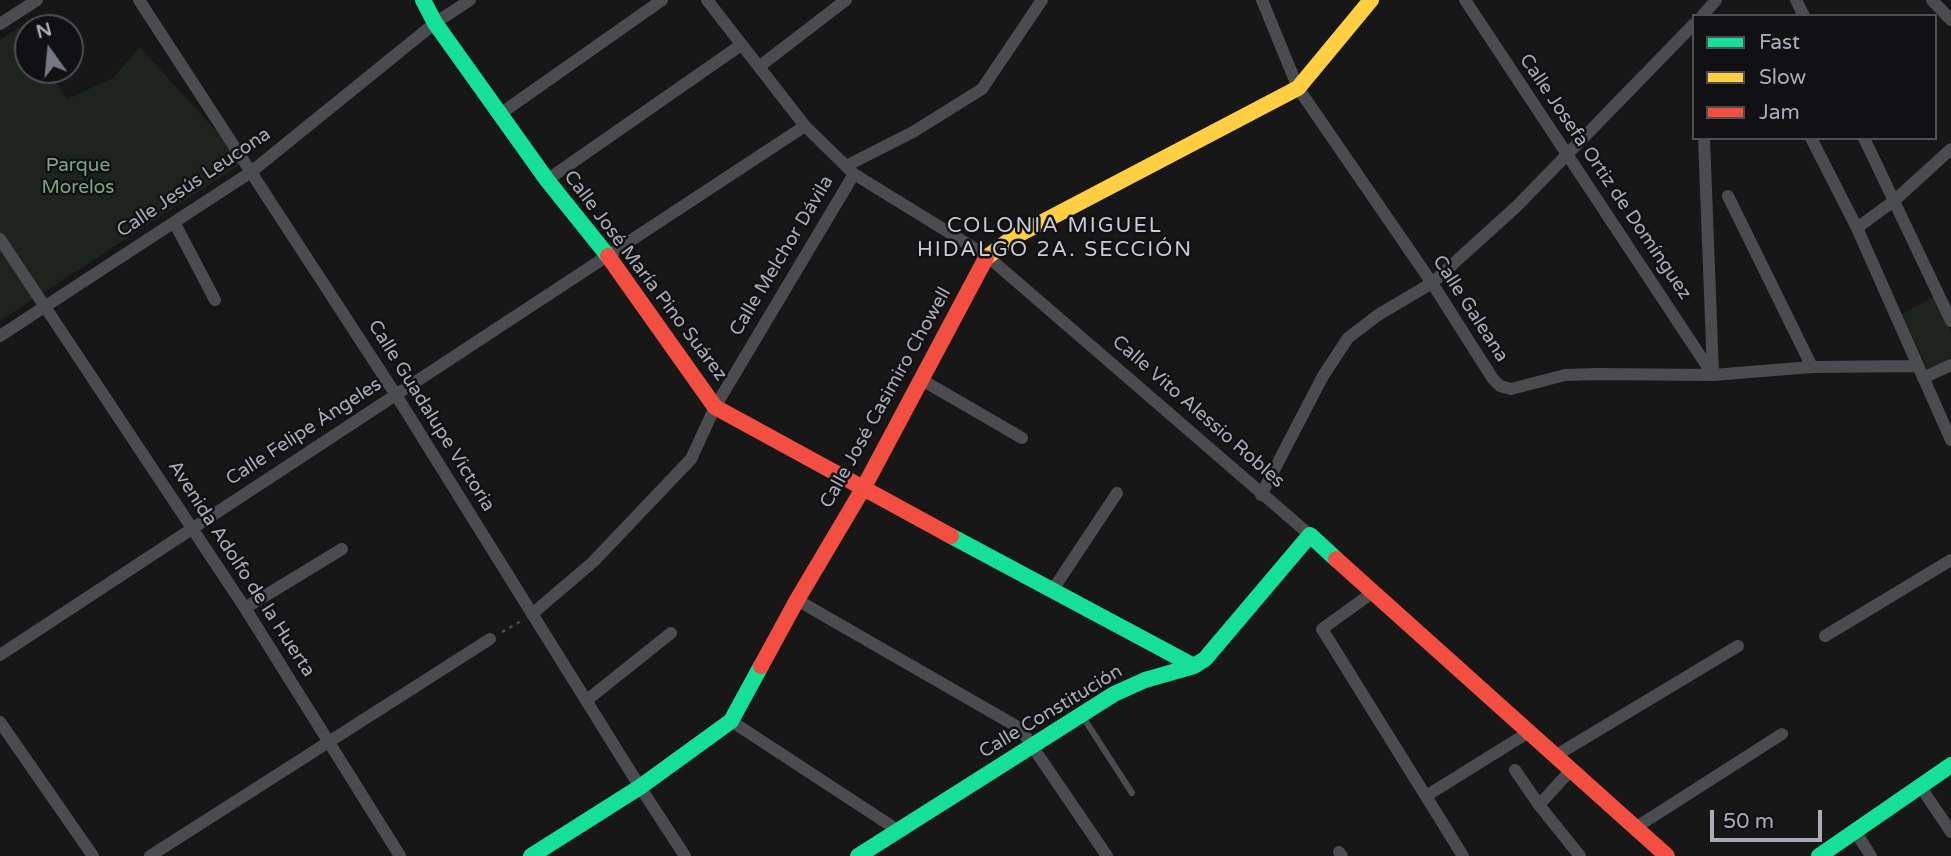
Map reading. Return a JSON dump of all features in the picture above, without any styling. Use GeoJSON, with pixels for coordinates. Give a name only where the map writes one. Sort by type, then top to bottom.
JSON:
{"type":"FeatureCollection","features":[{"type":"Feature","properties":{"kind":"street"},"geometry":{"type":"LineString","coordinates":[[0,24],[37,0]]}},
{"type":"Feature","properties":{"kind":"street","name":"Calle Guadalupe Victoria"},"geometry":{"type":"LineString","coordinates":[[139,0],[396,395],[685,856]]}},
{"type":"Feature","properties":{"kind":"street","name":"Calle José María Pino Suárez"},"geometry":{"type":"LineString","coordinates":[[423,0],[435,23],[547,180],[608,256],[715,407],[1194,666]]}},
{"type":"Feature","properties":{"kind":"street","name":"Calle Jesús Leucona"},"geometry":{"type":"LineString","coordinates":[[0,336],[251,172],[435,23],[470,0]]}},
{"type":"Feature","properties":{"kind":"street"},"geometry":{"type":"LineString","coordinates":[[500,114],[662,0]]}},
{"type":"Feature","properties":{"kind":"street","name":"Calle Vito Alessio Robles"},"geometry":{"type":"LineString","coordinates":[[707,0],[806,126],[850,170],[986,256],[1310,535],[1371,593],[1667,856]]}},
{"type":"Feature","properties":{"kind":"street"},"geometry":{"type":"LineString","coordinates":[[760,66],[845,0]]}},
{"type":"Feature","properties":{"kind":"street","name":"Calle Galeana"},"geometry":{"type":"LineString","coordinates":[[1262,0],[1298,88],[1500,386],[1511,389],[1565,375],[1713,375],[1812,368],[1917,366]]}},
{"type":"Feature","properties":{"kind":"street","name":"Calle José Casimiro Chowell"},"geometry":{"type":"LineString","coordinates":[[531,856],[640,787],[731,721],[797,600],[864,487],[986,256],[1013,237],[1298,88],[1371,0]]}},
{"type":"Feature","properties":{"kind":"street","name":"Calle Josefa Ortiz de Domínguez"},"geometry":{"type":"LineString","coordinates":[[1465,0],[1713,375]]}},
{"type":"Feature","properties":{"kind":"street"},"geometry":{"type":"LineString","coordinates":[[1704,14],[1716,0]]}},
{"type":"Feature","properties":{"kind":"street"},"geometry":{"type":"LineString","coordinates":[[1932,0],[1951,20]]}},
{"type":"Feature","properties":{"kind":"street"},"geometry":{"type":"LineString","coordinates":[[850,170],[982,89],[1036,3]]}},
{"type":"Feature","properties":{"kind":"street"},"geometry":{"type":"LineString","coordinates":[[1261,495],[1322,376],[1349,338],[1378,315],[1432,284],[1569,155],[1692,26]]}},
{"type":"Feature","properties":{"kind":"street"},"geometry":{"type":"LineString","coordinates":[[547,180],[741,45]]}},
{"type":"Feature","properties":{"kind":"street","name":"Calle Felipe Ángeles"},"geometry":{"type":"LineString","coordinates":[[0,655],[806,126]]}},
{"type":"Feature","properties":{"kind":"street"},"geometry":{"type":"LineString","coordinates":[[1704,140],[1713,375]]}},
{"type":"Feature","properties":{"kind":"street"},"geometry":{"type":"LineString","coordinates":[[1812,140],[1857,228],[1951,440]]}},
{"type":"Feature","properties":{"kind":"street"},"geometry":{"type":"LineString","coordinates":[[1865,140],[1947,302],[1951,321]]}},
{"type":"Feature","properties":{"kind":"street"},"geometry":{"type":"LineString","coordinates":[[1857,228],[1895,200],[1951,149]]}},
{"type":"Feature","properties":{"kind":"street","name":"Calle Melchor Dávila"},"geometry":{"type":"LineString","coordinates":[[532,614],[593,562],[691,458],[715,407],[850,170]]}},
{"type":"Feature","properties":{"kind":"street"},"geometry":{"type":"LineString","coordinates":[[1728,196],[1812,368]]}},
{"type":"Feature","properties":{"kind":"street"},"geometry":{"type":"LineString","coordinates":[[174,222],[215,300]]}},
{"type":"Feature","properties":{"kind":"street","name":"Avenida Adolfo de la Huerta"},"geometry":{"type":"LineString","coordinates":[[0,239],[246,608],[400,856]]}},
{"type":"Feature","properties":{"kind":"street"},"geometry":{"type":"LineString","coordinates":[[1923,378],[1951,365]]}},
{"type":"Feature","properties":{"kind":"street"},"geometry":{"type":"LineString","coordinates":[[922,380],[1022,438]]}},
{"type":"Feature","properties":{"kind":"street"},"geometry":{"type":"LineString","coordinates":[[1052,591],[1117,493]]}},
{"type":"Feature","properties":{"kind":"street","name":"Calle Constitución"},"geometry":{"type":"LineString","coordinates":[[858,856],[1114,694],[1145,680],[1194,666],[1205,659],[1310,535]]}},
{"type":"Feature","properties":{"kind":"street"},"geometry":{"type":"LineString","coordinates":[[246,608],[342,549]]}},
{"type":"Feature","properties":{"kind":"street"},"geometry":{"type":"LineString","coordinates":[[1825,636],[1951,560]]}},
{"type":"Feature","properties":{"kind":"street"},"geometry":{"type":"LineString","coordinates":[[1371,593],[1322,629],[1463,856]]}},
{"type":"Feature","properties":{"kind":"street"},"geometry":{"type":"LineString","coordinates":[[797,600],[1016,726],[1107,856]]}},
{"type":"Feature","properties":{"kind":"street"},"geometry":{"type":"LineString","coordinates":[[586,700],[671,634]]}},
{"type":"Feature","properties":{"kind":"street"},"geometry":{"type":"LineString","coordinates":[[150,856],[490,639]]}},
{"type":"Feature","properties":{"kind":"street"},"geometry":{"type":"LineString","coordinates":[[1555,756],[1738,646]]}},
{"type":"Feature","properties":{"kind":"street"},"geometry":{"type":"LineString","coordinates":[[731,721],[899,831]]}},
{"type":"Feature","properties":{"kind":"street"},"geometry":{"type":"LineString","coordinates":[[0,722],[93,856]]}},
{"type":"Feature","properties":{"kind":"street"},"geometry":{"type":"LineString","coordinates":[[1426,796],[1529,732]]}},
{"type":"Feature","properties":{"kind":"street"},"geometry":{"type":"LineString","coordinates":[[1635,828],[1782,734]]}},
{"type":"Feature","properties":{"kind":"street"},"geometry":{"type":"LineString","coordinates":[[1819,856],[1951,765]]}},
{"type":"Feature","properties":{"kind":"street"},"geometry":{"type":"LineString","coordinates":[[1515,770],[1539,806],[1580,856]]}},
{"type":"Feature","properties":{"kind":"street"},"geometry":{"type":"LineString","coordinates":[[1539,806],[1571,770]]}},
{"type":"Feature","properties":{"kind":"street"},"geometry":{"type":"LineString","coordinates":[[1920,786],[1951,832]]}},
{"type":"Feature","properties":{"kind":"street"},"geometry":{"type":"LineString","coordinates":[[1855,831],[1871,856]]}},
{"type":"Feature","properties":{"kind":"lane"},"geometry":{"type":"LineString","coordinates":[[1082,715],[1132,793]]}},
{"type":"Feature","properties":{"kind":"path"},"geometry":{"type":"LineString","coordinates":[[490,639],[532,614]]}},
{"type":"Feature","properties":{"kind":"green space","name":"Parque Morelos"},"geometry":{"type":"Polygon","coordinates":[[[14,30],[14,84],[57,84],[67,99],[113,78],[140,47],[244,162],[0,321],[0,40],[14,30]]]}},
{"type":"Feature","properties":{"kind":"green space"},"geometry":{"type":"Polygon","coordinates":[[[1933,297],[1951,333],[1951,358],[1927,369],[1902,314],[1933,297]]]}},
{"type":"Feature","properties":{"kind":"traffic: fast"},"geometry":{"type":"LineString","coordinates":[[423,0],[435,23],[547,180],[608,256]]}},
{"type":"Feature","properties":{"kind":"traffic: fast"},"geometry":{"type":"LineString","coordinates":[[858,856],[1114,694],[1145,680],[1194,666],[1205,659],[1310,535],[1336,559]]}},
{"type":"Feature","properties":{"kind":"traffic: fast"},"geometry":{"type":"LineString","coordinates":[[951,536],[1194,666]]}},
{"type":"Feature","properties":{"kind":"traffic: fast"},"geometry":{"type":"LineString","coordinates":[[531,856],[640,787],[731,721],[761,666]]}},
{"type":"Feature","properties":{"kind":"traffic: fast"},"geometry":{"type":"LineString","coordinates":[[1819,856],[1951,765]]}},
{"type":"Feature","properties":{"kind":"traffic: slow"},"geometry":{"type":"LineString","coordinates":[[986,258],[1012,238],[1298,88],[1371,0]]}},
{"type":"Feature","properties":{"kind":"traffic: jam"},"geometry":{"type":"LineString","coordinates":[[608,256],[715,407],[951,536]]}},
{"type":"Feature","properties":{"kind":"traffic: jam"},"geometry":{"type":"LineString","coordinates":[[761,666],[864,487],[986,258]]}},
{"type":"Feature","properties":{"kind":"traffic: jam"},"geometry":{"type":"LineString","coordinates":[[1336,559],[1667,856]]}},
{"type":"Feature","properties":{"kind":"district","name":"COLONIA MIGUEL HIDALGO 2A. SECCIÓN"},"geometry":{"type":"Point","coordinates":[1055,238]}}]}
